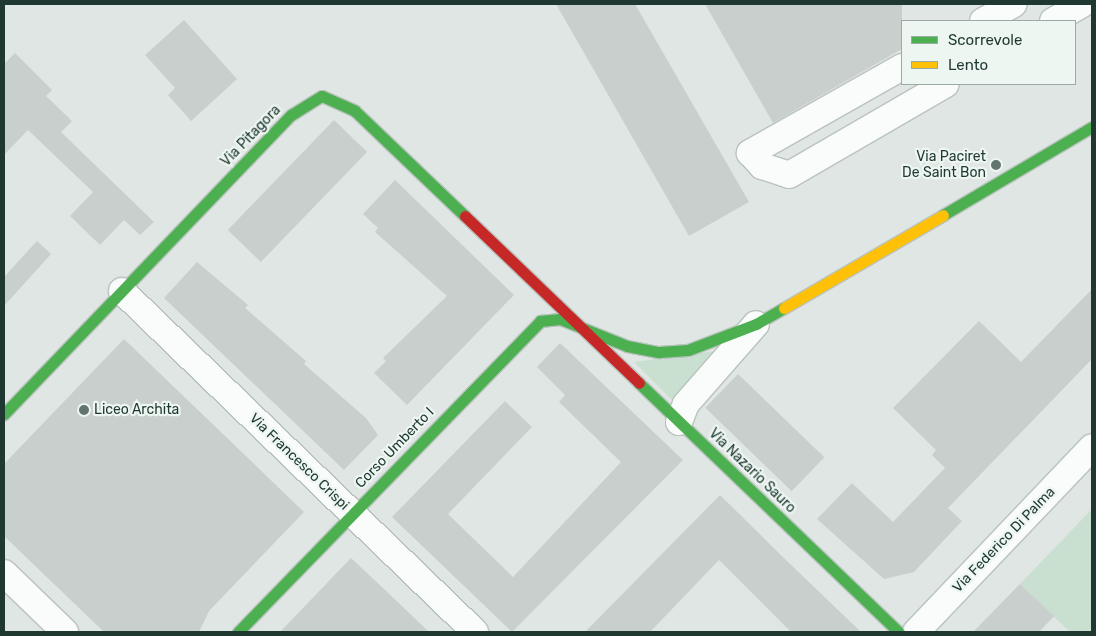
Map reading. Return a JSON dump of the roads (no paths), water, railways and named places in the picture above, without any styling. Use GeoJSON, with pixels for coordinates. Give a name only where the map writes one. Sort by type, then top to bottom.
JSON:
{"type":"FeatureCollection","features":[{"type":"Feature","properties":{"kind":"street"},"geometry":{"type":"LineString","coordinates":[[985,20],[1014,4]]}},
{"type":"Feature","properties":{"kind":"street"},"geometry":{"type":"LineString","coordinates":[[1055,20],[1083,4]]}},
{"type":"Feature","properties":{"kind":"street"},"geometry":{"type":"LineString","coordinates":[[901,68],[750,153],[762,166],[789,175],[944,85]]}},
{"type":"Feature","properties":{"kind":"street","name":"Via Pitagora"},"geometry":{"type":"LineString","coordinates":[[4,414],[291,115],[322,96],[355,111],[586,329]]}},
{"type":"Feature","properties":{"kind":"street","name":"Corso Umberto I"},"geometry":{"type":"LineString","coordinates":[[238,632],[535,324],[556,318],[627,346],[659,352],[688,350],[756,324],[1092,127]]}},
{"type":"Feature","properties":{"kind":"street","name":"Via Francesco Crispi"},"geometry":{"type":"LineString","coordinates":[[122,291],[475,632]]}},
{"type":"Feature","properties":{"kind":"street"},"geometry":{"type":"LineString","coordinates":[[679,422],[686,404],[756,324]]}},
{"type":"Feature","properties":{"kind":"street","name":"Via Nazario Sauro"},"geometry":{"type":"LineString","coordinates":[[586,329],[679,422],[899,632]]}},
{"type":"Feature","properties":{"kind":"street","name":"Via Federico Di Palma"},"geometry":{"type":"LineString","coordinates":[[916,632],[1092,447]]}},
{"type":"Feature","properties":{"kind":"street"},"geometry":{"type":"LineString","coordinates":[[4,573],[65,632]]}},
{"type":"Feature","properties":{"kind":"place","name":"Via Paciret De Saint Bon"},"geometry":{"type":"Point","coordinates":[996,165]}},
{"type":"Feature","properties":{"kind":"place","name":"Liceo Archita"},"geometry":{"type":"Point","coordinates":[84,410]}}]}
